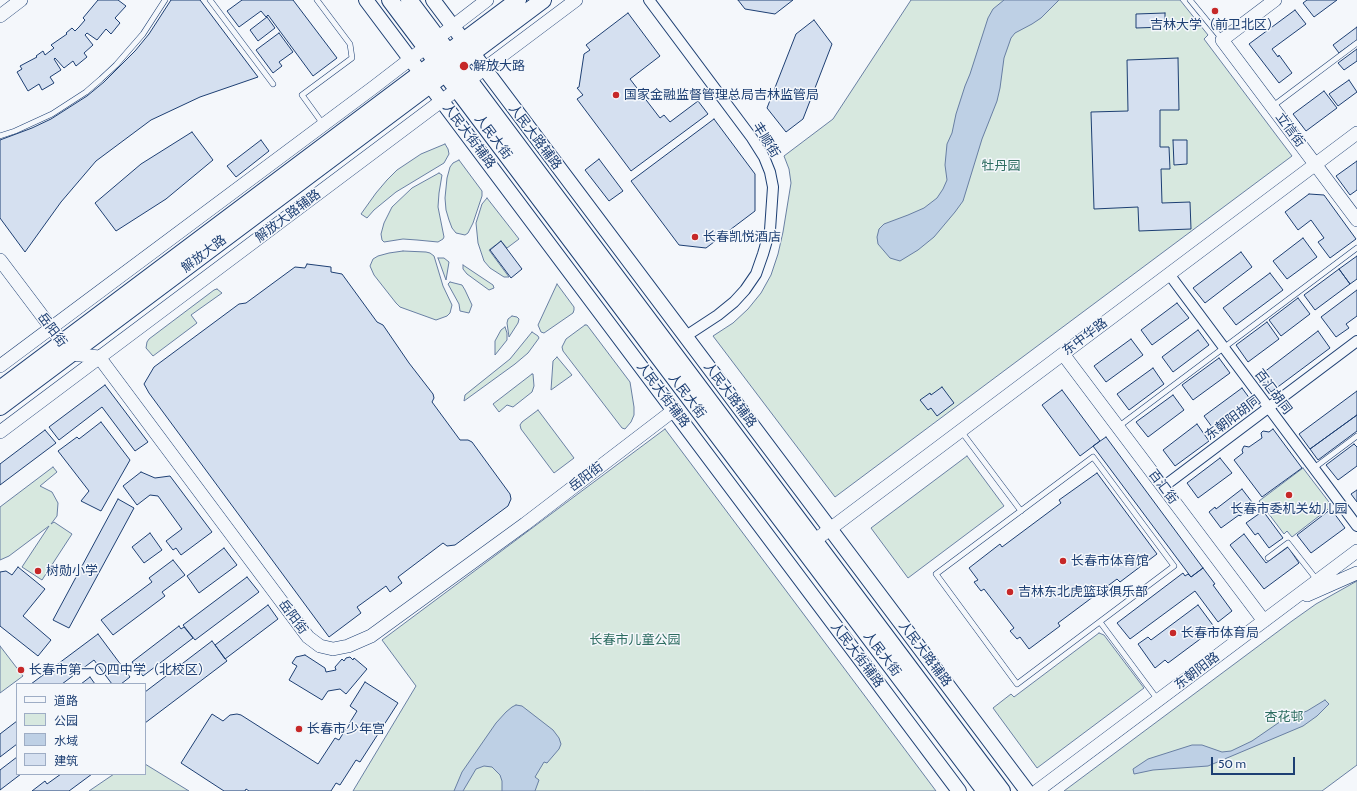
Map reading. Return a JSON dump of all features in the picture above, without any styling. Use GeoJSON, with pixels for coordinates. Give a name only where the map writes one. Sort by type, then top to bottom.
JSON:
{"type":"FeatureCollection","features":[{"type":"Feature","properties":{"kind":"main road","name":"人民大街辅路"},"geometry":{"type":"LineString","coordinates":[[366,0],[959,791]]}},
{"type":"Feature","properties":{"kind":"main road","name":"人民大街"},"geometry":{"type":"LineString","coordinates":[[390,0],[431,42],[814,541],[1002,791]]}},
{"type":"Feature","properties":{"kind":"main road","name":"人民大街"},"geometry":{"type":"LineString","coordinates":[[409,0],[431,42]]}},
{"type":"Feature","properties":{"kind":"main road","name":"人民大路辅路"},"geometry":{"type":"LineString","coordinates":[[433,0],[1027,791]]}},
{"type":"Feature","properties":{"kind":"main road","name":"解放大路"},"geometry":{"type":"LineString","coordinates":[[468,47],[518,0]]}},
{"type":"Feature","properties":{"kind":"main road","name":"解放大路"},"geometry":{"type":"LineString","coordinates":[[0,407],[66,348],[468,47],[543,0]]}},
{"type":"Feature","properties":{"kind":"main road","name":"人民大街"},"geometry":{"type":"LineString","coordinates":[[463,84],[985,791]]}},
{"type":"Feature","properties":{"kind":"main road","name":"解放大路"},"geometry":{"type":"LineString","coordinates":[[0,389],[66,348]]}},
{"type":"Feature","properties":{"kind":"street"},"geometry":{"type":"LineString","coordinates":[[0,16],[21,0]]}},
{"type":"Feature","properties":{"kind":"street"},"geometry":{"type":"LineString","coordinates":[[0,366],[411,59],[487,0]]}},
{"type":"Feature","properties":{"kind":"street","name":"解放大路辅路"},"geometry":{"type":"LineString","coordinates":[[0,432],[576,0]]}},
{"type":"Feature","properties":{"kind":"street","name":"丰顺街"},"geometry":{"type":"LineString","coordinates":[[649,0],[752,138],[764,157],[770,172],[773,187],[770,230],[756,274],[745,290],[734,302],[686,336]]}},
{"type":"Feature","properties":{"kind":"street"},"geometry":{"type":"LineString","coordinates":[[1222,40],[1275,0]]}},
{"type":"Feature","properties":{"kind":"street","name":"立信街"},"geometry":{"type":"LineString","coordinates":[[1222,40],[1357,220]]}},
{"type":"Feature","properties":{"kind":"street","name":"东中华路"},"geometry":{"type":"LineString","coordinates":[[814,541],[1357,133]]}},
{"type":"Feature","properties":{"kind":"street","name":"岳阳街"},"geometry":{"type":"LineString","coordinates":[[0,260],[66,348],[99,358],[308,637],[320,646],[332,649],[348,646],[371,636],[525,524],[674,410]]}},
{"type":"Feature","properties":{"kind":"street","name":"百汇胡同"},"geometry":{"type":"LineString","coordinates":[[1169,274],[1357,526]]}},
{"type":"Feature","properties":{"kind":"street","name":"东朝阳胡同"},"geometry":{"type":"LineString","coordinates":[[1163,487],[1357,341]]}},
{"type":"Feature","properties":{"kind":"street","name":"百汇街"},"geometry":{"type":"LineString","coordinates":[[1063,354],[1264,621]]}},
{"type":"Feature","properties":{"kind":"street","name":"东朝阳路"},"geometry":{"type":"LineString","coordinates":[[1037,791],[1357,551]]}},
{"type":"Feature","properties":{"kind":"street"},"geometry":{"type":"LineString","coordinates":[[1285,605],[1357,573]]}},
{"type":"Feature","properties":{"kind":"lane"},"geometry":{"type":"LineString","coordinates":[[0,136],[52,114],[86,92],[116,65],[143,34],[165,0]]}},
{"type":"Feature","properties":{"kind":"lane"},"geometry":{"type":"LineString","coordinates":[[210,0],[273,84]]}},
{"type":"Feature","properties":{"kind":"lane"},"geometry":{"type":"LineString","coordinates":[[317,0],[350,44],[352,58],[302,95],[324,124]]}},
{"type":"Feature","properties":{"kind":"lane"},"geometry":{"type":"LineString","coordinates":[[1190,0],[1222,40]]}},
{"type":"Feature","properties":{"kind":"lane"},"geometry":{"type":"LineString","coordinates":[[1272,107],[1357,43]]}},
{"type":"Feature","properties":{"kind":"lane"},"geometry":{"type":"LineString","coordinates":[[1118,427],[1357,248]]}},
{"type":"Feature","properties":{"kind":"lane"},"geometry":{"type":"LineString","coordinates":[[961,430],[1021,511]]}},
{"type":"Feature","properties":{"kind":"lane"},"geometry":{"type":"LineString","coordinates":[[1314,468],[1357,436]]}},
{"type":"Feature","properties":{"kind":"lane"},"geometry":{"type":"LineString","coordinates":[[1093,457],[1174,566],[1017,684],[936,574],[1021,511],[1093,457]]}},
{"type":"Feature","properties":{"kind":"lane"},"geometry":{"type":"LineString","coordinates":[[1268,558],[1288,543],[1317,581]]}},
{"type":"Feature","properties":{"kind":"lane"},"geometry":{"type":"LineString","coordinates":[[1100,622],[1158,700]]}},
{"type":"Feature","properties":{"kind":"green space","name":"牡丹园"},"geometry":{"type":"Polygon","coordinates":[[[911,0],[1180,0],[1208,35],[1204,39],[1292,156],[835,497],[713,336],[733,323],[748,309],[761,293],[771,275],[783,232],[791,183],[789,169],[784,156],[833,119],[911,0]]]}},
{"type":"Feature","properties":{"kind":"green space"},"geometry":{"type":"Polygon","coordinates":[[[445,144],[449,154],[444,163],[396,192],[374,210],[367,218],[361,214],[376,193],[397,170],[421,154],[445,144]]]}},
{"type":"Feature","properties":{"kind":"green space"},"geometry":{"type":"Polygon","coordinates":[[[459,160],[482,191],[482,196],[473,223],[468,233],[465,235],[456,233],[452,228],[446,210],[445,198],[447,178],[450,167],[453,163],[459,160]]]}},
{"type":"Feature","properties":{"kind":"green space"},"geometry":{"type":"Polygon","coordinates":[[[439,173],[442,175],[438,207],[444,237],[443,239],[438,242],[403,239],[384,242],[381,234],[384,223],[392,207],[412,188],[439,173]]]}},
{"type":"Feature","properties":{"kind":"green space"},"geometry":{"type":"Polygon","coordinates":[[[487,198],[519,239],[507,248],[501,241],[489,250],[509,277],[504,277],[490,268],[484,261],[478,243],[476,223],[482,204],[487,198]]]}},
{"type":"Feature","properties":{"kind":"green space"},"geometry":{"type":"Polygon","coordinates":[[[403,251],[426,252],[434,256],[443,286],[452,305],[450,313],[447,316],[436,320],[400,307],[374,275],[370,266],[373,259],[389,253],[403,251]]]}},
{"type":"Feature","properties":{"kind":"green space"},"geometry":{"type":"Polygon","coordinates":[[[438,258],[444,258],[449,262],[446,280],[438,258]]]}},
{"type":"Feature","properties":{"kind":"green space"},"geometry":{"type":"Polygon","coordinates":[[[463,265],[493,285],[494,288],[489,290],[467,274],[463,269],[463,265]]]}},
{"type":"Feature","properties":{"kind":"green space"},"geometry":{"type":"Polygon","coordinates":[[[450,282],[462,285],[472,305],[469,313],[460,311],[459,304],[448,284],[450,282]]]}},
{"type":"Feature","properties":{"kind":"green space"},"geometry":{"type":"Polygon","coordinates":[[[557,284],[574,307],[574,310],[573,313],[544,333],[541,332],[538,325],[557,284]]]}},
{"type":"Feature","properties":{"kind":"green space"},"geometry":{"type":"Polygon","coordinates":[[[217,289],[222,293],[191,315],[197,323],[153,356],[146,348],[149,339],[217,289]]]}},
{"type":"Feature","properties":{"kind":"green space"},"geometry":{"type":"Polygon","coordinates":[[[512,316],[519,319],[509,337],[507,323],[508,319],[512,316]]]}},
{"type":"Feature","properties":{"kind":"green space"},"geometry":{"type":"Polygon","coordinates":[[[587,325],[630,382],[634,415],[631,422],[625,429],[622,428],[563,351],[562,347],[566,339],[587,325]]]}},
{"type":"Feature","properties":{"kind":"green space"},"geometry":{"type":"Polygon","coordinates":[[[505,327],[507,340],[495,355],[495,341],[501,330],[505,327]]]}},
{"type":"Feature","properties":{"kind":"green space"},"geometry":{"type":"Polygon","coordinates":[[[532,332],[539,338],[528,353],[464,401],[465,395],[510,359],[532,332]]]}},
{"type":"Feature","properties":{"kind":"green space"},"geometry":{"type":"Polygon","coordinates":[[[557,357],[572,375],[551,390],[553,361],[557,357]]]}},
{"type":"Feature","properties":{"kind":"green space"},"geometry":{"type":"Polygon","coordinates":[[[532,374],[534,386],[532,392],[513,407],[507,405],[499,412],[493,404],[532,374]]]}},
{"type":"Feature","properties":{"kind":"green space"},"geometry":{"type":"Polygon","coordinates":[[[538,410],[574,458],[554,473],[521,429],[520,425],[522,422],[538,410]]]}},
{"type":"Feature","properties":{"kind":"green space","name":"长春市儿童公园"},"geometry":{"type":"Polygon","coordinates":[[[665,429],[936,791],[353,791],[416,686],[382,640],[665,429]]]}},
{"type":"Feature","properties":{"kind":"green space"},"geometry":{"type":"Polygon","coordinates":[[[967,456],[1004,506],[908,578],[871,528],[967,456]]]}},
{"type":"Feature","properties":{"kind":"green space"},"geometry":{"type":"Polygon","coordinates":[[[53,467],[57,472],[40,486],[52,492],[58,503],[57,516],[51,524],[54,522],[72,534],[42,580],[22,567],[49,526],[9,556],[0,560],[0,507],[53,467]]]}},
{"type":"Feature","properties":{"kind":"green space"},"geometry":{"type":"Polygon","coordinates":[[[1303,468],[1332,506],[1292,537],[1287,531],[1284,534],[1259,501],[1303,468]]]}},
{"type":"Feature","properties":{"kind":"green space","name":"杏花邨"},"geometry":{"type":"Polygon","coordinates":[[[1357,581],[1357,765],[1322,791],[1064,791],[1292,621],[1316,604],[1357,581]]]}},
{"type":"Feature","properties":{"kind":"green space"},"geometry":{"type":"Polygon","coordinates":[[[1099,633],[1104,635],[1144,688],[1037,768],[993,708],[1011,694],[1014,697],[1099,633]]]}},
{"type":"Feature","properties":{"kind":"green space"},"geometry":{"type":"Polygon","coordinates":[[[0,646],[23,676],[0,693],[0,646]]]}},
{"type":"Feature","properties":{"kind":"green space"},"geometry":{"type":"Polygon","coordinates":[[[146,765],[189,791],[89,791],[113,775],[146,775],[146,765]]]}},
{"type":"Feature","properties":{"kind":"water"},"geometry":{"type":"Polygon","coordinates":[[[1004,0],[1059,0],[1041,18],[1015,33],[1011,38],[1004,58],[997,101],[982,139],[963,201],[934,237],[918,250],[900,261],[890,258],[878,244],[877,237],[879,229],[884,224],[924,208],[937,198],[943,189],[947,180],[945,165],[947,144],[952,133],[956,114],[965,86],[988,18],[993,9],[1004,0]]]}},
{"type":"Feature","properties":{"kind":"water"},"geometry":{"type":"Polygon","coordinates":[[[1325,700],[1329,704],[1317,716],[1303,726],[1208,766],[1153,770],[1134,774],[1133,769],[1148,759],[1192,745],[1202,745],[1222,752],[1231,751],[1252,741],[1284,719],[1307,711],[1325,700]]]}},
{"type":"Feature","properties":{"kind":"water"},"geometry":{"type":"Polygon","coordinates":[[[516,705],[522,706],[553,730],[559,738],[561,744],[559,749],[547,763],[544,762],[535,777],[539,780],[535,791],[502,791],[502,781],[500,775],[492,767],[484,766],[476,769],[463,791],[454,791],[462,772],[496,723],[506,712],[516,705]]]}},
{"type":"Feature","properties":{"kind":"building"},"geometry":{"type":"Polygon","coordinates":[[[98,0],[118,0],[126,6],[115,18],[120,23],[111,34],[106,29],[97,40],[87,33],[85,35],[93,45],[84,53],[87,57],[76,66],[73,61],[64,68],[55,58],[54,59],[61,70],[50,77],[54,83],[42,90],[39,84],[28,91],[17,72],[22,69],[20,66],[37,57],[36,56],[43,51],[45,55],[54,48],[51,45],[67,34],[66,33],[72,28],[75,31],[85,20],[83,18],[98,0]]]}},
{"type":"Feature","properties":{"kind":"building"},"geometry":{"type":"Polygon","coordinates":[[[171,0],[200,0],[258,77],[200,97],[151,120],[96,161],[61,202],[25,252],[0,218],[0,140],[51,119],[87,96],[104,82],[135,51],[149,34],[171,0]]]}},
{"type":"Feature","properties":{"kind":"building"},"geometry":{"type":"Polygon","coordinates":[[[242,0],[293,0],[337,58],[313,76],[268,15],[266,17],[261,11],[239,27],[227,11],[242,0]]]}},
{"type":"Feature","properties":{"kind":"building"},"geometry":{"type":"Polygon","coordinates":[[[738,0],[793,0],[775,14],[745,9],[738,0]]]}},
{"type":"Feature","properties":{"kind":"building"},"geometry":{"type":"Polygon","coordinates":[[[1307,0],[1337,0],[1314,17],[1303,3],[1307,0]]]}},
{"type":"Feature","properties":{"kind":"building"},"geometry":{"type":"Polygon","coordinates":[[[1295,10],[1306,24],[1272,49],[1278,57],[1279,55],[1292,73],[1279,83],[1249,44],[1295,10]]]}},
{"type":"Feature","properties":{"kind":"building"},"geometry":{"type":"Polygon","coordinates":[[[628,13],[660,56],[630,79],[660,118],[664,115],[670,122],[698,101],[708,114],[631,171],[577,99],[583,95],[577,88],[579,87],[584,54],[590,50],[586,45],[628,13]]]}},
{"type":"Feature","properties":{"kind":"building"},"geometry":{"type":"Polygon","coordinates":[[[1165,13],[1165,27],[1136,28],[1136,14],[1165,13]]]}},
{"type":"Feature","properties":{"kind":"building"},"geometry":{"type":"Polygon","coordinates":[[[267,17],[275,28],[258,41],[250,30],[267,17]]]}},
{"type":"Feature","properties":{"kind":"building"},"geometry":{"type":"Polygon","coordinates":[[[814,20],[832,44],[803,119],[786,132],[767,108],[796,34],[814,20]]]}},
{"type":"Feature","properties":{"kind":"building"},"geometry":{"type":"Polygon","coordinates":[[[1357,27],[1357,40],[1339,53],[1333,45],[1357,27]]]}},
{"type":"Feature","properties":{"kind":"building"},"geometry":{"type":"Polygon","coordinates":[[[279,33],[293,52],[279,62],[282,66],[273,73],[256,50],[279,33]]]}},
{"type":"Feature","properties":{"kind":"building"},"geometry":{"type":"Polygon","coordinates":[[[1357,49],[1357,61],[1344,70],[1338,63],[1357,49]]]}},
{"type":"Feature","properties":{"kind":"building"},"geometry":{"type":"Polygon","coordinates":[[[1178,58],[1179,110],[1160,110],[1160,147],[1169,147],[1170,169],[1161,169],[1162,203],[1190,202],[1191,229],[1139,231],[1138,207],[1094,209],[1091,112],[1128,111],[1127,60],[1178,58]]]}},
{"type":"Feature","properties":{"kind":"building"},"geometry":{"type":"Polygon","coordinates":[[[1349,80],[1357,92],[1338,106],[1329,94],[1349,80]]]}},
{"type":"Feature","properties":{"kind":"building"},"geometry":{"type":"Polygon","coordinates":[[[1324,91],[1337,108],[1306,131],[1293,114],[1324,91]]]}},
{"type":"Feature","properties":{"kind":"building"},"geometry":{"type":"Polygon","coordinates":[[[714,119],[755,174],[755,211],[706,248],[679,245],[631,181],[714,119]]]}},
{"type":"Feature","properties":{"kind":"building"},"geometry":{"type":"Polygon","coordinates":[[[192,132],[213,160],[166,199],[116,231],[95,203],[141,164],[192,132]]]}},
{"type":"Feature","properties":{"kind":"building"},"geometry":{"type":"Polygon","coordinates":[[[261,140],[269,151],[236,177],[227,166],[261,140]]]}},
{"type":"Feature","properties":{"kind":"building"},"geometry":{"type":"Polygon","coordinates":[[[1173,140],[1187,140],[1187,164],[1174,165],[1173,140]]]}},
{"type":"Feature","properties":{"kind":"building"},"geometry":{"type":"Polygon","coordinates":[[[599,159],[623,191],[609,201],[585,170],[599,159]]]}},
{"type":"Feature","properties":{"kind":"building"},"geometry":{"type":"Polygon","coordinates":[[[1357,161],[1357,190],[1350,195],[1336,176],[1357,161]]]}},
{"type":"Feature","properties":{"kind":"building"},"geometry":{"type":"Polygon","coordinates":[[[1309,194],[1324,195],[1356,239],[1330,258],[1318,242],[1324,238],[1311,220],[1298,230],[1285,212],[1309,194]]]}},
{"type":"Feature","properties":{"kind":"building"},"geometry":{"type":"Polygon","coordinates":[[[1303,238],[1317,257],[1287,279],[1273,261],[1303,238]]]}},
{"type":"Feature","properties":{"kind":"building"},"geometry":{"type":"Polygon","coordinates":[[[501,241],[522,269],[511,278],[490,250],[501,241]]]}},
{"type":"Feature","properties":{"kind":"building"},"geometry":{"type":"Polygon","coordinates":[[[1241,252],[1252,267],[1205,303],[1193,288],[1241,252]]]}},
{"type":"Feature","properties":{"kind":"building"},"geometry":{"type":"Polygon","coordinates":[[[1357,256],[1357,279],[1350,284],[1339,269],[1357,256]]]}},
{"type":"Feature","properties":{"kind":"building"},"geometry":{"type":"Polygon","coordinates":[[[307,264],[331,267],[331,272],[342,274],[377,322],[383,325],[409,363],[433,394],[434,398],[432,402],[460,440],[468,440],[472,442],[510,494],[511,499],[508,506],[455,545],[447,546],[443,543],[398,577],[402,583],[390,592],[386,586],[357,607],[361,613],[329,637],[149,393],[144,384],[154,367],[239,304],[246,303],[295,267],[305,268],[307,264]]]}},
{"type":"Feature","properties":{"kind":"building"},"geometry":{"type":"Polygon","coordinates":[[[1339,269],[1350,284],[1315,310],[1304,295],[1339,269]]]}},
{"type":"Feature","properties":{"kind":"building"},"geometry":{"type":"Polygon","coordinates":[[[1270,273],[1283,290],[1236,325],[1223,308],[1270,273]]]}},
{"type":"Feature","properties":{"kind":"building"},"geometry":{"type":"Polygon","coordinates":[[[1357,290],[1357,316],[1346,324],[1349,328],[1336,337],[1321,317],[1357,290]]]}},
{"type":"Feature","properties":{"kind":"building"},"geometry":{"type":"Polygon","coordinates":[[[1298,298],[1310,314],[1281,336],[1269,320],[1298,298]]]}},
{"type":"Feature","properties":{"kind":"building"},"geometry":{"type":"Polygon","coordinates":[[[1177,303],[1189,318],[1152,345],[1141,330],[1177,303]]]}},
{"type":"Feature","properties":{"kind":"building"},"geometry":{"type":"Polygon","coordinates":[[[1267,322],[1279,339],[1248,362],[1236,345],[1267,322]]]}},
{"type":"Feature","properties":{"kind":"building"},"geometry":{"type":"Polygon","coordinates":[[[1198,330],[1209,345],[1173,372],[1162,357],[1198,330]]]}},
{"type":"Feature","properties":{"kind":"building"},"geometry":{"type":"Polygon","coordinates":[[[1318,331],[1330,348],[1271,392],[1259,376],[1318,331]]]}},
{"type":"Feature","properties":{"kind":"building"},"geometry":{"type":"Polygon","coordinates":[[[1131,339],[1143,355],[1106,382],[1094,366],[1131,339]]]}},
{"type":"Feature","properties":{"kind":"building"},"geometry":{"type":"Polygon","coordinates":[[[1219,358],[1230,373],[1193,400],[1182,385],[1219,358]]]}},
{"type":"Feature","properties":{"kind":"building"},"geometry":{"type":"Polygon","coordinates":[[[1153,368],[1164,384],[1129,410],[1117,394],[1153,368]]]}},
{"type":"Feature","properties":{"kind":"building"},"geometry":{"type":"Polygon","coordinates":[[[105,385],[148,442],[135,451],[102,407],[59,440],[49,427],[105,385]]]}},
{"type":"Feature","properties":{"kind":"building"},"geometry":{"type":"Polygon","coordinates":[[[942,387],[954,403],[937,416],[931,408],[928,410],[920,400],[930,393],[931,395],[942,387]]]}},
{"type":"Feature","properties":{"kind":"building"},"geometry":{"type":"Polygon","coordinates":[[[1242,388],[1253,403],[1215,431],[1204,416],[1242,388]]]}},
{"type":"Feature","properties":{"kind":"building"},"geometry":{"type":"Polygon","coordinates":[[[1062,390],[1100,441],[1080,456],[1042,405],[1062,390]]]}},
{"type":"Feature","properties":{"kind":"building"},"geometry":{"type":"Polygon","coordinates":[[[1357,391],[1357,415],[1310,449],[1299,434],[1357,391]]]}},
{"type":"Feature","properties":{"kind":"building"},"geometry":{"type":"Polygon","coordinates":[[[1173,395],[1184,410],[1148,437],[1136,422],[1173,395]]]}},
{"type":"Feature","properties":{"kind":"building"},"geometry":{"type":"Polygon","coordinates":[[[1357,415],[1357,431],[1318,460],[1310,449],[1357,415]]]}},
{"type":"Feature","properties":{"kind":"building"},"geometry":{"type":"Polygon","coordinates":[[[101,422],[130,460],[101,511],[81,501],[89,491],[58,451],[77,437],[79,439],[101,422]]]}},
{"type":"Feature","properties":{"kind":"building"},"geometry":{"type":"Polygon","coordinates":[[[1197,424],[1209,441],[1175,466],[1163,450],[1197,424]]]}},
{"type":"Feature","properties":{"kind":"building"},"geometry":{"type":"Polygon","coordinates":[[[1273,429],[1302,468],[1262,497],[1234,460],[1243,453],[1242,450],[1244,446],[1249,447],[1262,438],[1261,433],[1263,431],[1269,432],[1273,429]]]}},
{"type":"Feature","properties":{"kind":"building"},"geometry":{"type":"Polygon","coordinates":[[[45,430],[56,443],[0,485],[0,464],[45,430]]]}},
{"type":"Feature","properties":{"kind":"building"},"geometry":{"type":"Polygon","coordinates":[[[1106,437],[1203,568],[1191,577],[1093,446],[1106,437]]]}},
{"type":"Feature","properties":{"kind":"building"},"geometry":{"type":"Polygon","coordinates":[[[1354,444],[1357,447],[1357,466],[1338,480],[1326,465],[1354,444]]]}},
{"type":"Feature","properties":{"kind":"building"},"geometry":{"type":"Polygon","coordinates":[[[1220,458],[1232,473],[1198,498],[1187,483],[1220,458]]]}},
{"type":"Feature","properties":{"kind":"building"},"geometry":{"type":"Polygon","coordinates":[[[141,472],[155,478],[170,476],[212,532],[181,555],[176,548],[173,550],[166,541],[182,529],[158,496],[150,495],[137,505],[123,486],[141,472]]]}},
{"type":"Feature","properties":{"kind":"building","name":"长春市体育馆"},"geometry":{"type":"Polygon","coordinates":[[[1097,473],[1157,554],[1120,582],[1117,579],[1058,623],[1060,626],[1029,649],[1020,637],[1017,639],[1010,631],[1014,628],[984,589],[981,591],[974,582],[978,580],[969,568],[1000,544],[1002,547],[1061,503],[1059,500],[1097,473]]]}},
{"type":"Feature","properties":{"kind":"building"},"geometry":{"type":"Polygon","coordinates":[[[1242,489],[1255,506],[1221,528],[1209,512],[1215,507],[1216,509],[1242,489]]]}},
{"type":"Feature","properties":{"kind":"building"},"geometry":{"type":"Polygon","coordinates":[[[1357,490],[1357,502],[1351,494],[1357,490]]]}},
{"type":"Feature","properties":{"kind":"building"},"geometry":{"type":"Polygon","coordinates":[[[118,499],[134,508],[69,628],[53,620],[118,499]]]}},
{"type":"Feature","properties":{"kind":"building"},"geometry":{"type":"Polygon","coordinates":[[[1331,509],[1345,528],[1311,553],[1297,535],[1331,509]]]}},
{"type":"Feature","properties":{"kind":"building"},"geometry":{"type":"Polygon","coordinates":[[[1263,511],[1283,538],[1269,548],[1258,533],[1255,535],[1246,523],[1263,511]]]}},
{"type":"Feature","properties":{"kind":"building"},"geometry":{"type":"Polygon","coordinates":[[[150,533],[162,550],[144,563],[132,547],[150,533]]]}},
{"type":"Feature","properties":{"kind":"building"},"geometry":{"type":"Polygon","coordinates":[[[1244,534],[1266,563],[1288,547],[1299,563],[1264,589],[1230,545],[1244,534]]]}},
{"type":"Feature","properties":{"kind":"building"},"geometry":{"type":"Polygon","coordinates":[[[224,548],[237,565],[199,593],[187,576],[224,548]]]}},
{"type":"Feature","properties":{"kind":"building"},"geometry":{"type":"Polygon","coordinates":[[[173,560],[185,575],[162,592],[165,596],[113,635],[101,620],[152,582],[149,578],[173,560]]]}},
{"type":"Feature","properties":{"kind":"building"},"geometry":{"type":"Polygon","coordinates":[[[18,567],[45,589],[23,616],[51,640],[38,656],[0,626],[0,572],[6,571],[12,575],[18,567]]]}},
{"type":"Feature","properties":{"kind":"building"},"geometry":{"type":"Polygon","coordinates":[[[1203,568],[1215,584],[1213,585],[1232,611],[1218,622],[1195,591],[1130,639],[1117,623],[1183,573],[1185,576],[1188,574],[1191,577],[1203,568]]]}},
{"type":"Feature","properties":{"kind":"building"},"geometry":{"type":"Polygon","coordinates":[[[247,577],[259,592],[195,640],[183,625],[247,577]]]}},
{"type":"Feature","properties":{"kind":"building"},"geometry":{"type":"Polygon","coordinates":[[[268,605],[278,619],[225,659],[215,645],[268,605]]]}},
{"type":"Feature","properties":{"kind":"building"},"geometry":{"type":"Polygon","coordinates":[[[1198,605],[1215,628],[1168,663],[1165,660],[1155,668],[1138,644],[1148,637],[1151,640],[1198,605]]]}},
{"type":"Feature","properties":{"kind":"building"},"geometry":{"type":"Polygon","coordinates":[[[179,626],[181,629],[184,627],[193,638],[143,676],[132,662],[179,626]]]}},
{"type":"Feature","properties":{"kind":"building"},"geometry":{"type":"Polygon","coordinates":[[[98,634],[130,677],[122,683],[111,683],[94,660],[63,683],[32,683],[98,634]]]}},
{"type":"Feature","properties":{"kind":"building"},"geometry":{"type":"Polygon","coordinates":[[[212,641],[227,661],[146,722],[146,691],[212,641]]]}},
{"type":"Feature","properties":{"kind":"building"},"geometry":{"type":"Polygon","coordinates":[[[305,655],[325,668],[326,672],[336,670],[335,667],[342,659],[344,661],[346,658],[350,657],[353,660],[354,658],[367,669],[346,694],[340,689],[328,691],[322,700],[289,680],[297,666],[292,663],[296,657],[305,655]]]}},
{"type":"Feature","properties":{"kind":"building"},"geometry":{"type":"Polygon","coordinates":[[[90,677],[94,683],[82,683],[90,677]]]}},
{"type":"Feature","properties":{"kind":"building"},"geometry":{"type":"Polygon","coordinates":[[[365,682],[398,703],[360,762],[356,760],[340,785],[336,783],[331,791],[249,791],[246,789],[245,791],[224,791],[181,763],[212,714],[223,721],[230,715],[237,714],[241,715],[318,764],[335,738],[339,740],[357,711],[350,706],[365,682]]]}},
{"type":"Feature","properties":{"kind":"building"},"geometry":{"type":"Polygon","coordinates":[[[16,722],[16,745],[0,757],[0,734],[16,722]]]}},
{"type":"Feature","properties":{"kind":"building"},"geometry":{"type":"Polygon","coordinates":[[[16,758],[16,775],[20,775],[0,790],[0,770],[16,758]]]}},
{"type":"Feature","properties":{"kind":"building"},"geometry":{"type":"Polygon","coordinates":[[[60,775],[91,775],[69,791],[32,791],[45,781],[47,784],[60,775]]]}},
{"type":"Feature","properties":{"kind":"place","name":"吉林大学（前卫北区）"},"geometry":{"type":"Point","coordinates":[1215,11]}},
{"type":"Feature","properties":{"kind":"place","name":"解放大路"},"geometry":{"type":"Point","coordinates":[464,66]}},
{"type":"Feature","properties":{"kind":"place","name":"国家金融监督管理总局吉林监管局"},"geometry":{"type":"Point","coordinates":[616,95]}},
{"type":"Feature","properties":{"kind":"place","name":"长春凯悦酒店"},"geometry":{"type":"Point","coordinates":[695,237]}},
{"type":"Feature","properties":{"kind":"place","name":"长春市委机关幼儿园"},"geometry":{"type":"Point","coordinates":[1289,495]}},
{"type":"Feature","properties":{"kind":"place","name":"长春市体育馆"},"geometry":{"type":"Point","coordinates":[1063,561]}},
{"type":"Feature","properties":{"kind":"place","name":"树勋小学"},"geometry":{"type":"Point","coordinates":[38,571]}},
{"type":"Feature","properties":{"kind":"place","name":"吉林东北虎篮球俱乐部"},"geometry":{"type":"Point","coordinates":[1010,592]}},
{"type":"Feature","properties":{"kind":"place","name":"长春市体育局"},"geometry":{"type":"Point","coordinates":[1173,633]}},
{"type":"Feature","properties":{"kind":"place","name":"长春市第一〇四中学（北校区）"},"geometry":{"type":"Point","coordinates":[21,670]}},
{"type":"Feature","properties":{"kind":"place","name":"长春市少年宫"},"geometry":{"type":"Point","coordinates":[299,729]}}]}
